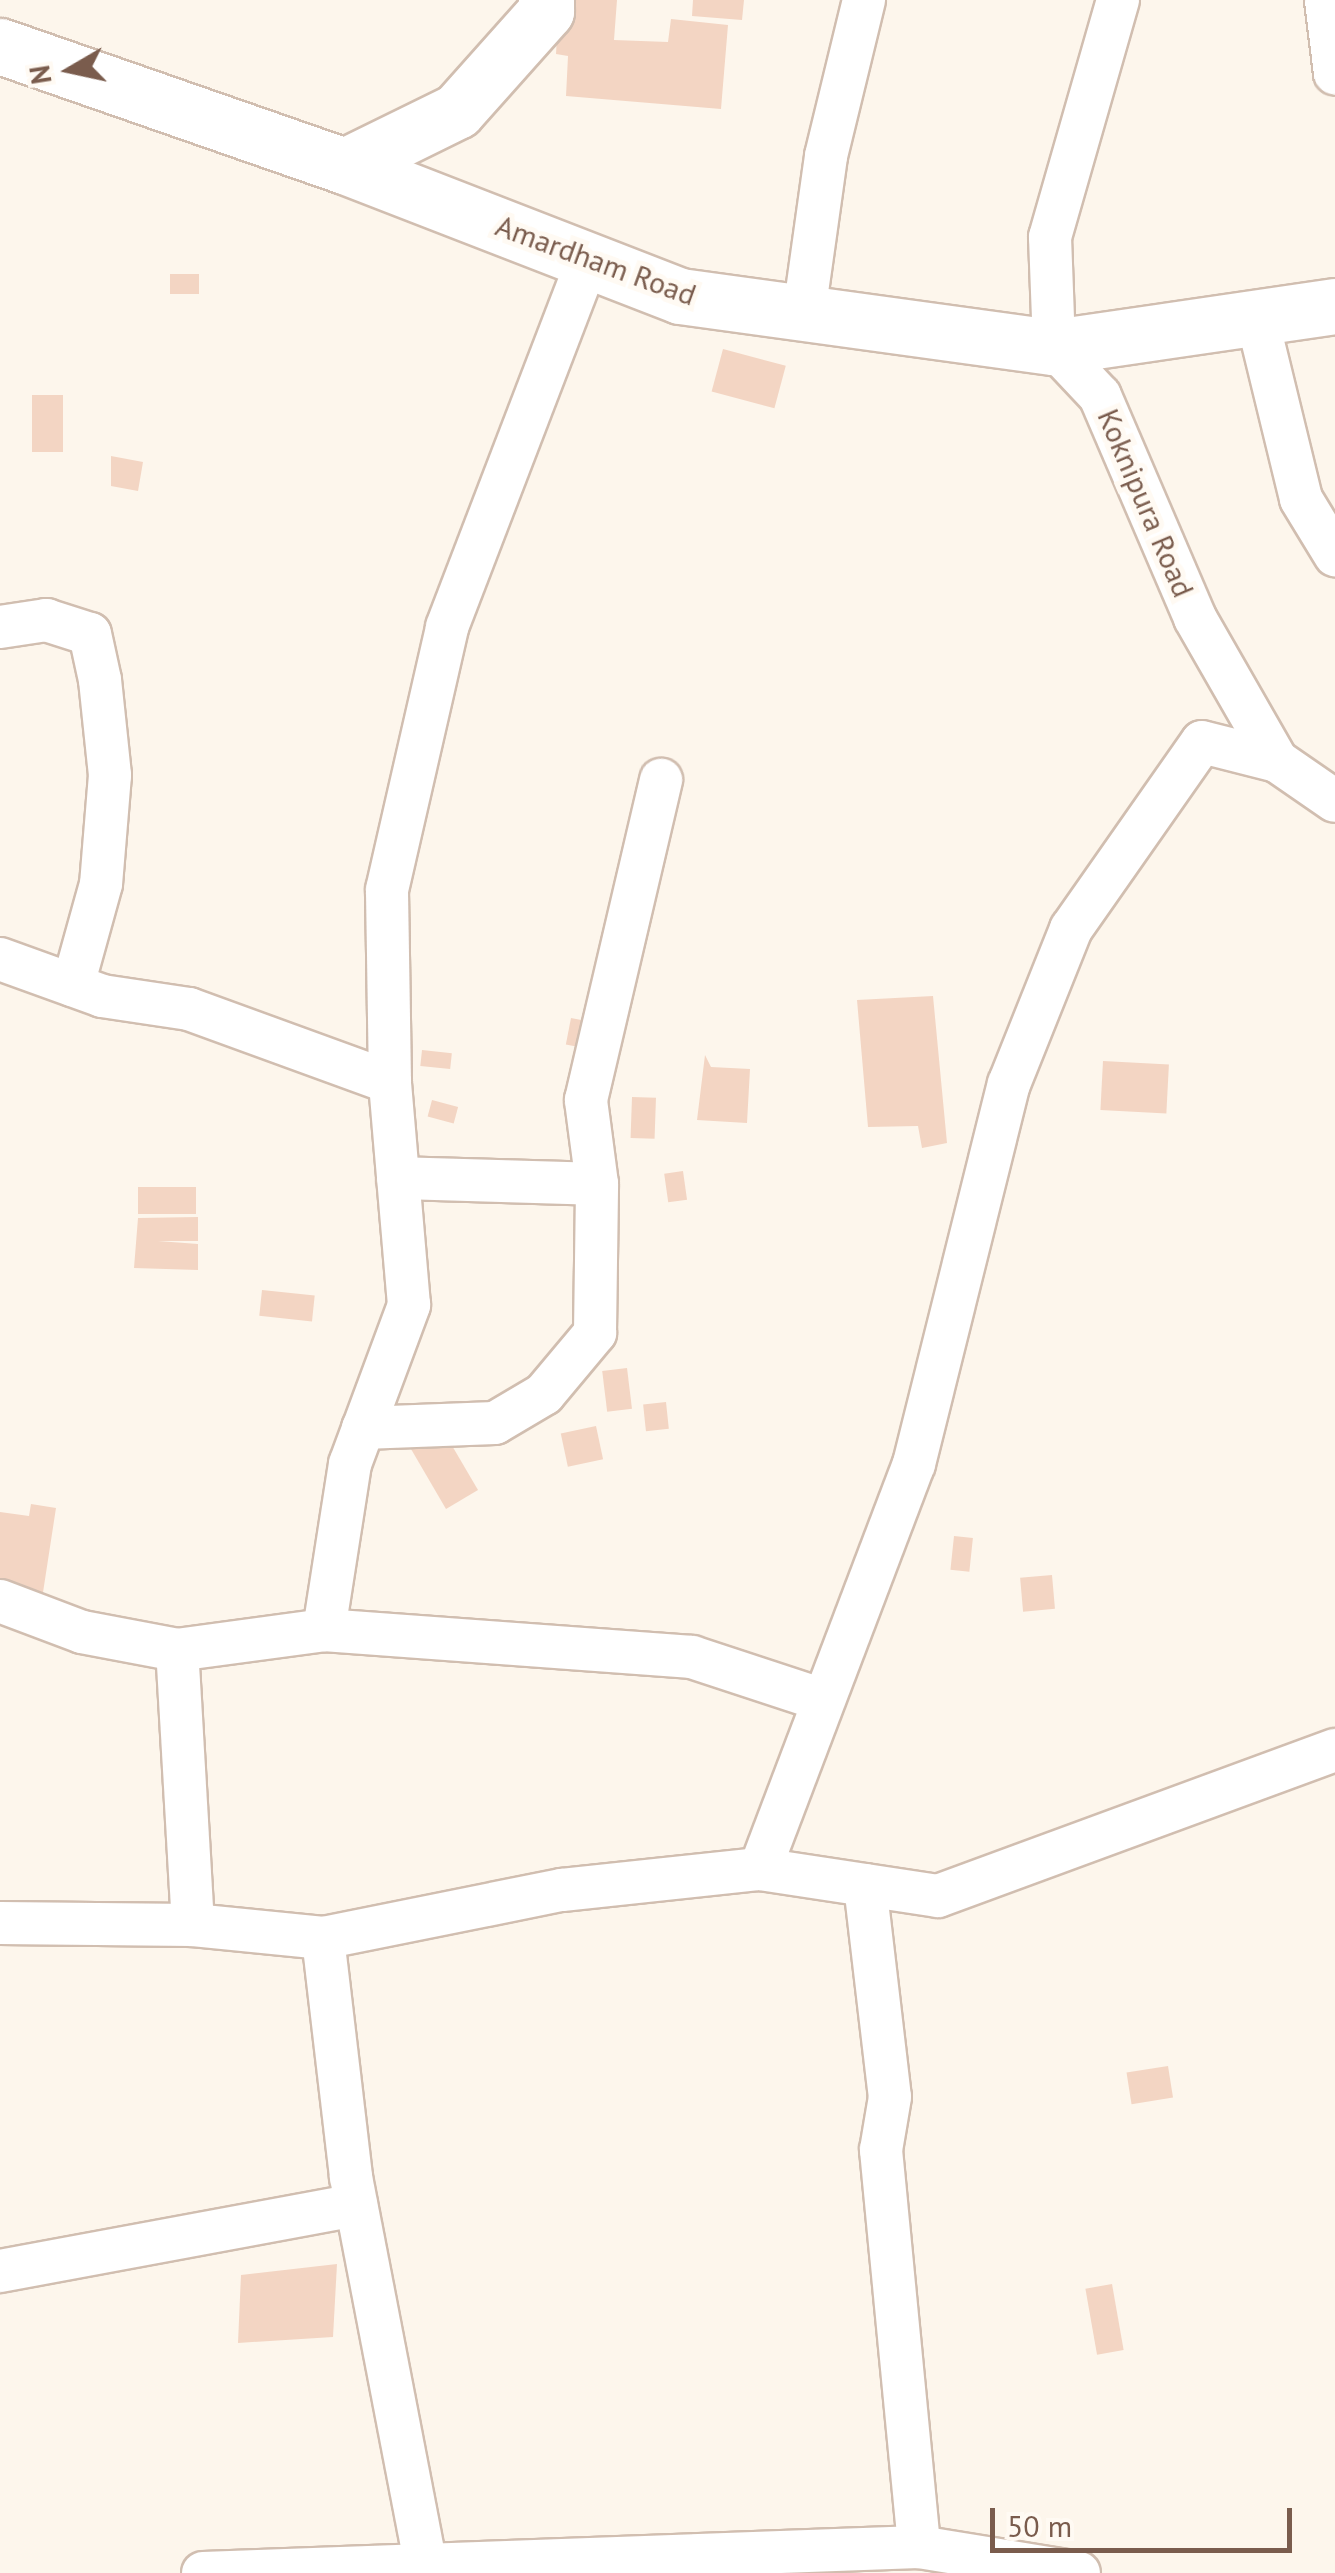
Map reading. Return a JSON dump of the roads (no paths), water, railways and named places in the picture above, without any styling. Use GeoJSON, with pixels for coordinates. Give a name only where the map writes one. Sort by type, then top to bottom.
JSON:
{"type":"FeatureCollection","features":[{"type":"Feature","properties":{"kind":"street"},"geometry":{"type":"LineString","coordinates":[[345,166],[457,111],[546,11],[546,0]]}},
{"type":"Feature","properties":{"kind":"street"},"geometry":{"type":"LineString","coordinates":[[804,314],[826,156],[864,0]]}},
{"type":"Feature","properties":{"kind":"street"},"geometry":{"type":"LineString","coordinates":[[1054,347],[1050,237],[1118,0]]}},
{"type":"Feature","properties":{"kind":"street"},"geometry":{"type":"LineString","coordinates":[[1326,0],[1335,74]]}},
{"type":"Feature","properties":{"kind":"street","name":"Amardham Road"},"geometry":{"type":"LineString","coordinates":[[0,46],[345,166],[680,296],[1054,347],[1335,306]]}},
{"type":"Feature","properties":{"kind":"street"},"geometry":{"type":"LineString","coordinates":[[324,1630],[350,1464],[409,1305],[390,1082],[387,890],[447,627],[588,260]]}},
{"type":"Feature","properties":{"kind":"street"},"geometry":{"type":"LineString","coordinates":[[1257,318],[1300,498],[1335,555]]}},
{"type":"Feature","properties":{"kind":"street","name":"Koknipura Road"},"geometry":{"type":"LineString","coordinates":[[1054,347],[1100,396],[1195,618],[1277,761],[1335,801]]}},
{"type":"Feature","properties":{"kind":"street"},"geometry":{"type":"LineString","coordinates":[[0,627],[46,620],[90,634],[100,680],[110,775],[102,884],[73,985]]}},
{"type":"Feature","properties":{"kind":"street"},"geometry":{"type":"LineString","coordinates":[[760,1869],[820,1699],[914,1464],[1009,1084],[1071,929],[1202,742],[1277,761]]}},
{"type":"Feature","properties":{"kind":"street"},"geometry":{"type":"LineString","coordinates":[[363,1428],[495,1423],[544,1394],[595,1333],[597,1184],[586,1100],[661,780]]}},
{"type":"Feature","properties":{"kind":"street"},"geometry":{"type":"LineString","coordinates":[[0,960],[73,985],[190,1008],[390,1082]]}},
{"type":"Feature","properties":{"kind":"street"},"geometry":{"type":"LineString","coordinates":[[398,1178],[597,1184]]}},
{"type":"Feature","properties":{"kind":"street"},"geometry":{"type":"LineString","coordinates":[[0,1601],[82,1632],[177,1650],[324,1630],[692,1657],[820,1699]]}},
{"type":"Feature","properties":{"kind":"street"},"geometry":{"type":"LineString","coordinates":[[177,1650],[193,1924]]}},
{"type":"Feature","properties":{"kind":"street"},"geometry":{"type":"LineString","coordinates":[[0,1922],[193,1924],[323,1938],[562,1890],[760,1869],[938,1896],[1335,1750]]}},
{"type":"Feature","properties":{"kind":"street"},"geometry":{"type":"LineString","coordinates":[[865,1884],[890,2097],[881,2150],[919,2547]]}},
{"type":"Feature","properties":{"kind":"street"},"geometry":{"type":"LineString","coordinates":[[323,1938],[356,2205],[426,2564]]}},
{"type":"Feature","properties":{"kind":"street"},"geometry":{"type":"LineString","coordinates":[[0,2271],[356,2205]]}},
{"type":"Feature","properties":{"kind":"street"},"geometry":{"type":"LineString","coordinates":[[203,2573],[426,2564],[726,2564],[919,2547],[1078,2573]]}}]}
